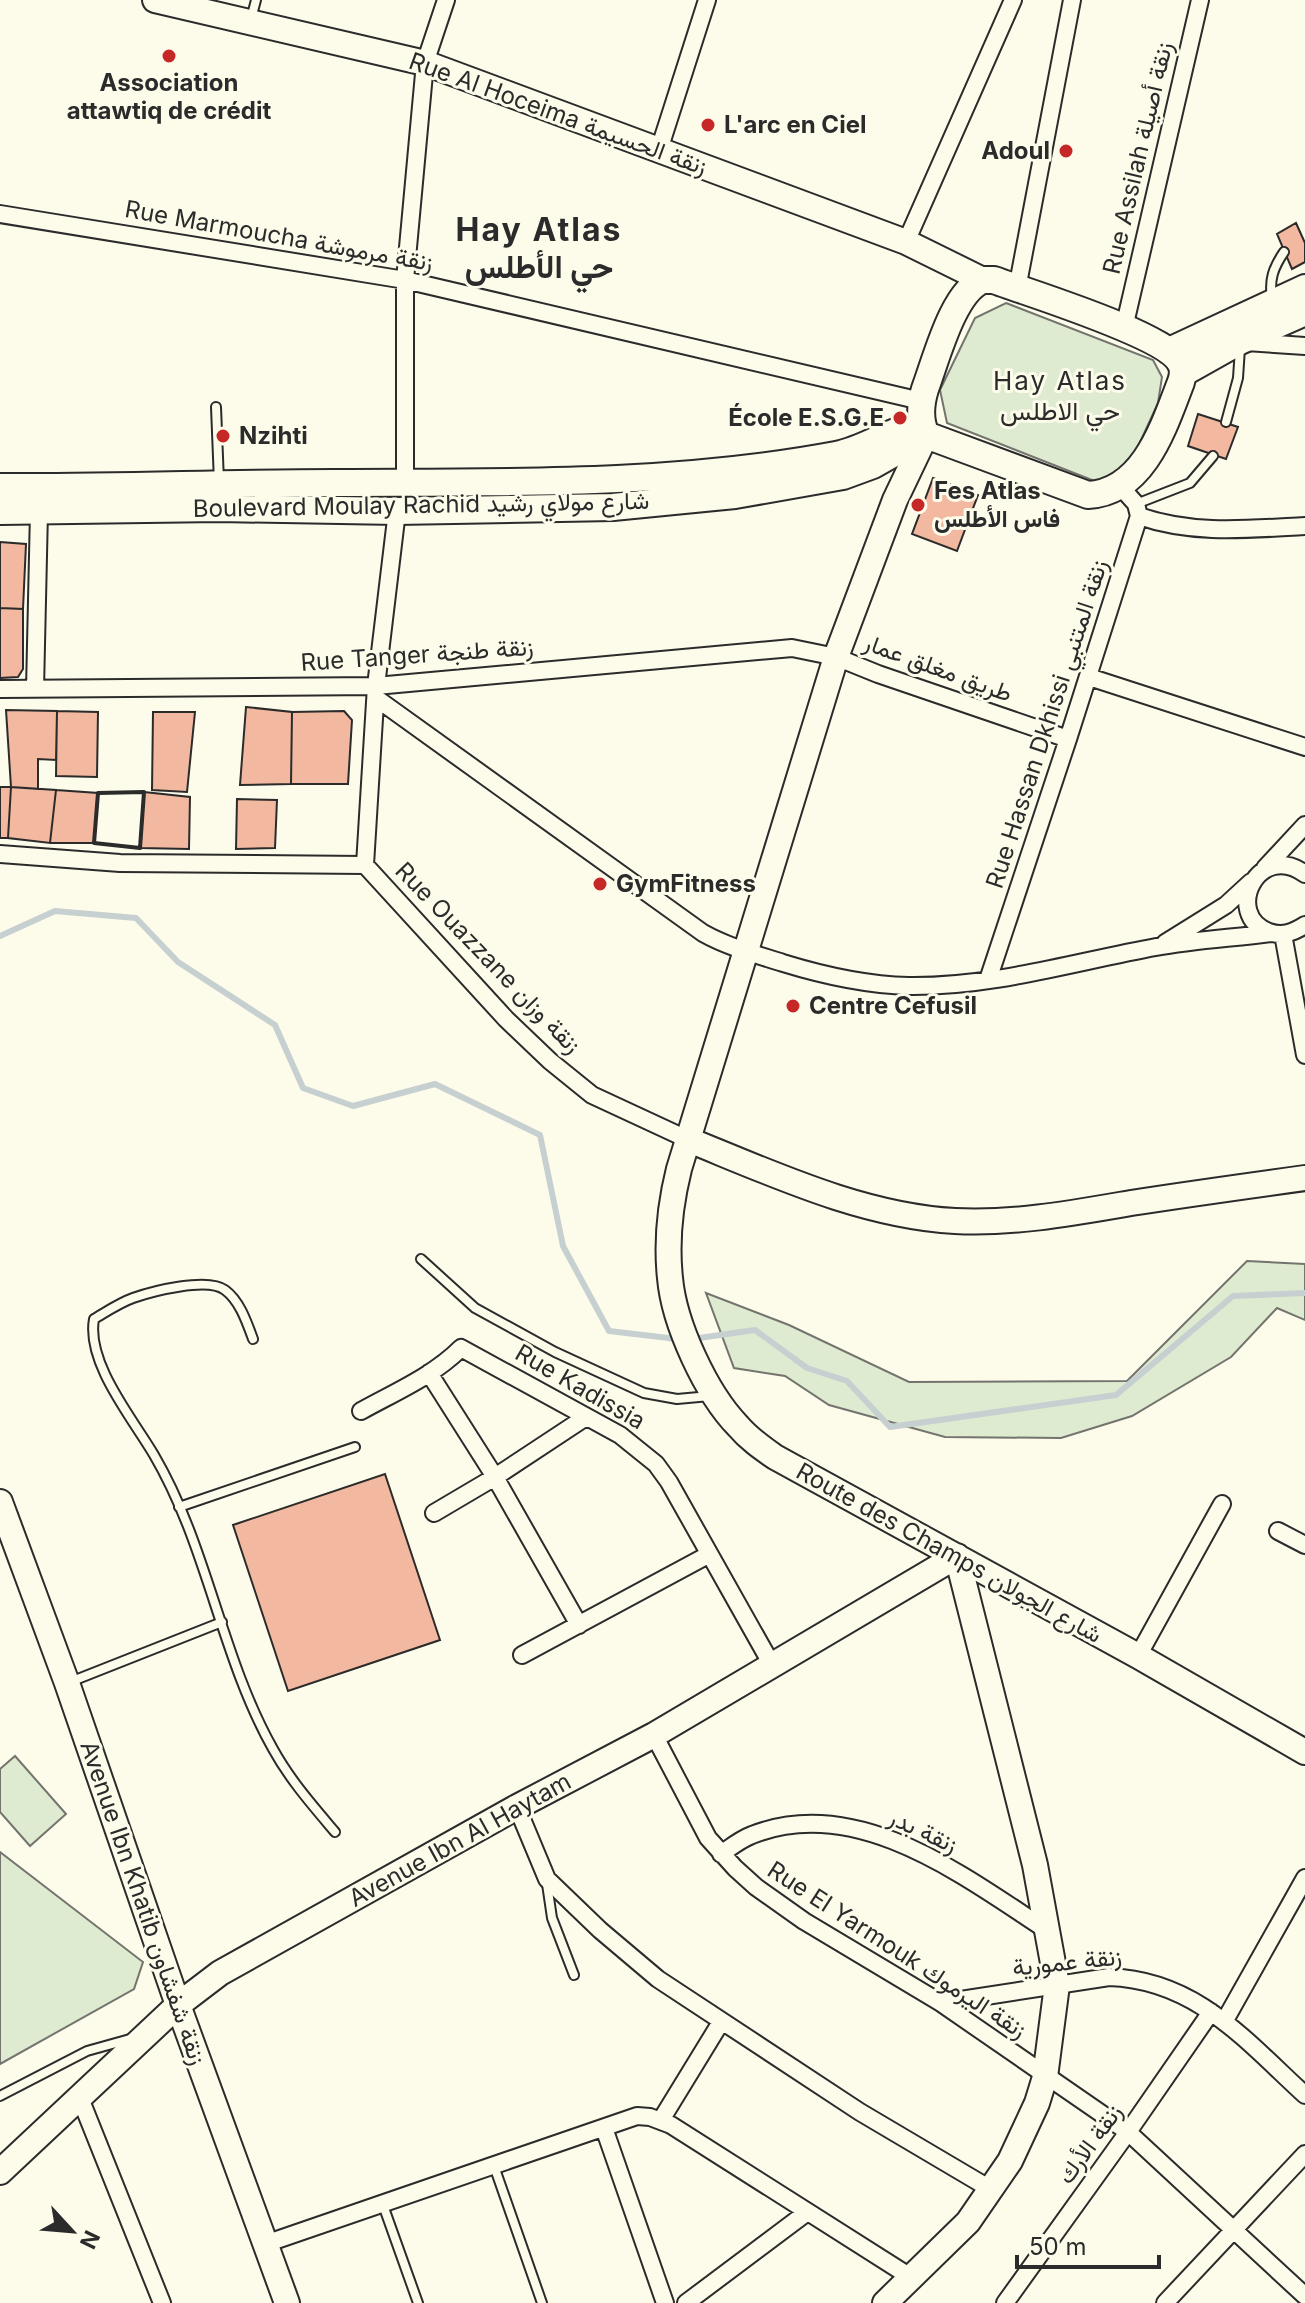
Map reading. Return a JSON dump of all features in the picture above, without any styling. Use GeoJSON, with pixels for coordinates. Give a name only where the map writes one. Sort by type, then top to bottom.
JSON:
{"type":"FeatureCollection","features":[{"type":"Feature","properties":{"kind":"main road"},"geometry":{"type":"LineString","coordinates":[[983,280],[994,280],[1017,289],[1124,328],[1169,351],[1181,363],[1183,373],[1147,456],[1132,502],[1106,492],[1088,495],[923,420],[951,321],[962,297],[974,283],[983,280]]}},
{"type":"Feature","properties":{"kind":"main road"},"geometry":{"type":"LineString","coordinates":[[1169,351],[1305,288]]}},
{"type":"Feature","properties":{"kind":"main road"},"geometry":{"type":"LineString","coordinates":[[1183,373],[1240,341],[1305,312]]}},
{"type":"Feature","properties":{"kind":"main road","name":"Boulevard Moulay Rachid شارع مولاي رشيد"},"geometry":{"type":"LineString","coordinates":[[0,487],[540,483],[658,478],[839,454],[923,420]]}},
{"type":"Feature","properties":{"kind":"main road","name":"Boulevard Moulay Rachid شارع مولاي رشيد"},"geometry":{"type":"LineString","coordinates":[[0,511],[219,508],[397,511],[613,507],[735,495],[843,476],[873,465],[923,420]]}},
{"type":"Feature","properties":{"kind":"street","name":"Rue Al Hoceima زنقة الحسيمة"},"geometry":{"type":"LineString","coordinates":[[155,0],[253,11],[425,63],[906,242],[983,280]]}},
{"type":"Feature","properties":{"kind":"street"},"geometry":{"type":"LineString","coordinates":[[405,483],[405,280],[425,63],[446,0]]}},
{"type":"Feature","properties":{"kind":"street"},"geometry":{"type":"LineString","coordinates":[[659,150],[707,0]]}},
{"type":"Feature","properties":{"kind":"street"},"geometry":{"type":"LineString","coordinates":[[906,242],[1013,0]]}},
{"type":"Feature","properties":{"kind":"street"},"geometry":{"type":"LineString","coordinates":[[1017,289],[1072,0]]}},
{"type":"Feature","properties":{"kind":"street","name":"Rue Assilah زنقة أصيلة"},"geometry":{"type":"LineString","coordinates":[[1124,328],[1200,0]]}},
{"type":"Feature","properties":{"kind":"street","name":"Rue Marmoucha زنقة مرموشة"},"geometry":{"type":"LineString","coordinates":[[0,214],[405,280],[923,420]]}},
{"type":"Feature","properties":{"kind":"street"},"geometry":{"type":"LineString","coordinates":[[1240,341],[1305,346]]}},
{"type":"Feature","properties":{"kind":"street","name":"Route des Champs شارع الجولان"},"geometry":{"type":"LineString","coordinates":[[923,420],[836,657],[689,1140],[671,1202],[668,1233],[670,1282],[689,1343],[711,1388],[736,1425],[775,1457],[1138,1656],[1305,1752]]}},
{"type":"Feature","properties":{"kind":"street"},"geometry":{"type":"LineString","coordinates":[[1132,502],[1180,527],[1222,531],[1305,526]]}},
{"type":"Feature","properties":{"kind":"street","name":"Rue Hassan Dkhissi زنقة المتنبي"},"geometry":{"type":"LineString","coordinates":[[988,980],[1089,677],[1132,502]]}},
{"type":"Feature","properties":{"kind":"street"},"geometry":{"type":"LineString","coordinates":[[35,689],[39,511]]}},
{"type":"Feature","properties":{"kind":"street"},"geometry":{"type":"LineString","coordinates":[[365,865],[376,692],[397,511]]}},
{"type":"Feature","properties":{"kind":"street","name":"Rue Tanger زنقة طنجة"},"geometry":{"type":"LineString","coordinates":[[0,689],[376,692],[769,648],[812,650],[836,657]]}},
{"type":"Feature","properties":{"kind":"street","name":"طريق مغلق عمار"},"geometry":{"type":"LineString","coordinates":[[836,657],[1068,739]]}},
{"type":"Feature","properties":{"kind":"street"},"geometry":{"type":"LineString","coordinates":[[1089,677],[1305,747]]}},
{"type":"Feature","properties":{"kind":"street"},"geometry":{"type":"LineString","coordinates":[[376,692],[683,920],[722,943],[805,969],[906,986],[988,980],[1157,947],[1292,931]]}},
{"type":"Feature","properties":{"kind":"street"},"geometry":{"type":"LineString","coordinates":[[1157,947],[1226,905],[1305,825]]}},
{"type":"Feature","properties":{"kind":"street","name":"Rue Ouazzane زنقة وزان"},"geometry":{"type":"LineString","coordinates":[[0,854],[120,863],[365,865],[506,1019],[550,1061],[592,1095],[689,1140]]}},
{"type":"Feature","properties":{"kind":"street"},"geometry":{"type":"LineString","coordinates":[[1292,931],[1261,928],[1249,911],[1247,900],[1257,876],[1267,868],[1284,865],[1305,874]]}},
{"type":"Feature","properties":{"kind":"street"},"geometry":{"type":"LineString","coordinates":[[1292,931],[1305,1055]]}},
{"type":"Feature","properties":{"kind":"street"},"geometry":{"type":"LineString","coordinates":[[689,1140],[781,1177],[857,1201],[913,1216],[953,1221],[1029,1218],[1305,1178]]}},
{"type":"Feature","properties":{"kind":"street","name":"Rue Kadissia"},"geometry":{"type":"LineString","coordinates":[[361,1411],[429,1373],[461,1348],[620,1435],[656,1464],[669,1482],[772,1665]]}},
{"type":"Feature","properties":{"kind":"street"},"geometry":{"type":"LineString","coordinates":[[429,1373],[495,1477],[579,1625]]}},
{"type":"Feature","properties":{"kind":"street"},"geometry":{"type":"LineString","coordinates":[[434,1513],[586,1417]]}},
{"type":"Feature","properties":{"kind":"street","name":"Avenue Ibn Khatib زنقة شفشاون"},"geometry":{"type":"LineString","coordinates":[[0,1502],[287,2303]]}},
{"type":"Feature","properties":{"kind":"street"},"geometry":{"type":"LineString","coordinates":[[1138,1656],[1222,1504]]}},
{"type":"Feature","properties":{"kind":"street"},"geometry":{"type":"LineString","coordinates":[[1278,1531],[1305,1545]]}},
{"type":"Feature","properties":{"kind":"street"},"geometry":{"type":"LineString","coordinates":[[522,1655],[708,1555]]}},
{"type":"Feature","properties":{"kind":"street"},"geometry":{"type":"LineString","coordinates":[[885,2303],[968,2222],[992,2190],[1023,2136],[1045,2077],[1057,1985],[1013,1772],[957,1556]]}},
{"type":"Feature","properties":{"kind":"street","name":"Avenue Ibn Al Haytam"},"geometry":{"type":"LineString","coordinates":[[0,2172],[178,2005],[220,1973],[517,1807],[654,1735],[957,1556]]}},
{"type":"Feature","properties":{"kind":"street","name":"Rue El Yarmouk زنقة اليرموك"},"geometry":{"type":"LineString","coordinates":[[654,1735],[708,1838],[756,1887],[804,1921],[941,2003],[1128,2132],[1305,2296]]}},
{"type":"Feature","properties":{"kind":"street"},"geometry":{"type":"LineString","coordinates":[[517,1807],[547,1879],[620,1949],[721,2022],[860,2112],[992,2190]]}},
{"type":"Feature","properties":{"kind":"street","name":"زنقة بدر"},"geometry":{"type":"LineString","coordinates":[[721,1854],[750,1836],[778,1827],[841,1827],[883,1836],[959,1874],[1048,1931]]}},
{"type":"Feature","properties":{"kind":"street","name":"زنقة الأرك"},"geometry":{"type":"LineString","coordinates":[[1005,2303],[1128,2132],[1218,2017],[1305,1878]]}},
{"type":"Feature","properties":{"kind":"street","name":"زنقة عمورية"},"geometry":{"type":"LineString","coordinates":[[941,2003],[1109,1977],[1135,1978],[1182,1994],[1218,2017],[1305,2095]]}},
{"type":"Feature","properties":{"kind":"street"},"geometry":{"type":"LineString","coordinates":[[661,2120],[721,2022]]}},
{"type":"Feature","properties":{"kind":"street"},"geometry":{"type":"LineString","coordinates":[[80,2098],[162,2303]]}},
{"type":"Feature","properties":{"kind":"street"},"geometry":{"type":"LineString","coordinates":[[265,2244],[637,2116],[661,2120],[912,2278]]}},
{"type":"Feature","properties":{"kind":"street"},"geometry":{"type":"LineString","coordinates":[[604,2128],[665,2303]]}},
{"type":"Feature","properties":{"kind":"street"},"geometry":{"type":"LineString","coordinates":[[1165,2303],[1305,2154]]}},
{"type":"Feature","properties":{"kind":"street"},"geometry":{"type":"LineString","coordinates":[[686,2303],[806,2213]]}},
{"type":"Feature","properties":{"kind":"lane"},"geometry":{"type":"LineString","coordinates":[[1273,303],[1270,283],[1275,265],[1284,252]]}},
{"type":"Feature","properties":{"kind":"lane"},"geometry":{"type":"LineString","coordinates":[[1226,422],[1238,378],[1240,341]]}},
{"type":"Feature","properties":{"kind":"lane"},"geometry":{"type":"LineString","coordinates":[[216,407],[219,483]]}},
{"type":"Feature","properties":{"kind":"lane"},"geometry":{"type":"LineString","coordinates":[[1132,502],[1190,483],[1213,456]]}},
{"type":"Feature","properties":{"kind":"lane"},"geometry":{"type":"LineString","coordinates":[[421,1259],[475,1308],[555,1352],[644,1393],[677,1399],[711,1388]]}},
{"type":"Feature","properties":{"kind":"lane"},"geometry":{"type":"LineString","coordinates":[[253,1339],[243,1313],[227,1291],[215,1285],[196,1284],[133,1298],[94,1319],[93,1339],[104,1370],[118,1401],[154,1454],[179,1507],[255,1712],[296,1786],[335,1832]]}},
{"type":"Feature","properties":{"kind":"lane"},"geometry":{"type":"LineString","coordinates":[[179,1507],[355,1447]]}},
{"type":"Feature","properties":{"kind":"lane"},"geometry":{"type":"LineString","coordinates":[[67,1683],[222,1622]]}},
{"type":"Feature","properties":{"kind":"lane"},"geometry":{"type":"LineString","coordinates":[[547,1879],[552,1918],[574,1975]]}},
{"type":"Feature","properties":{"kind":"lane"},"geometry":{"type":"LineString","coordinates":[[0,2096],[87,2051],[146,2034]]}},
{"type":"Feature","properties":{"kind":"lane"},"geometry":{"type":"LineString","coordinates":[[494,2166],[542,2303]]}},
{"type":"Feature","properties":{"kind":"lane"},"geometry":{"type":"LineString","coordinates":[[383,2205],[418,2303]]}},
{"type":"Feature","properties":{"kind":"green space"},"geometry":{"type":"Polygon","coordinates":[[[1006,303],[1153,360],[1162,377],[1158,403],[1130,464],[1117,475],[1097,482],[947,423],[940,390],[975,318],[1006,303]]]}},
{"type":"Feature","properties":{"kind":"green space"},"geometry":{"type":"Polygon","coordinates":[[[1247,1261],[1305,1264],[1305,1320],[1277,1308],[1231,1357],[1132,1416],[1061,1438],[945,1437],[829,1405],[785,1376],[734,1368],[706,1293],[789,1325],[909,1382],[1127,1381],[1247,1261]]]}},
{"type":"Feature","properties":{"kind":"green space"},"geometry":{"type":"Polygon","coordinates":[[[15,1756],[66,1814],[30,1846],[0,1812],[0,1769],[15,1756]]]}},
{"type":"Feature","properties":{"kind":"green space"},"geometry":{"type":"Polygon","coordinates":[[[0,1852],[143,1962],[134,1989],[0,2064],[0,1852]]]}},
{"type":"Feature","properties":{"kind":"building"},"geometry":{"type":"Polygon","coordinates":[[[1296,223],[1305,243],[1305,262],[1292,269],[1277,234],[1296,223]]]}},
{"type":"Feature","properties":{"kind":"building"},"geometry":{"type":"Polygon","coordinates":[[[1198,414],[1238,427],[1226,459],[1188,446],[1198,414]]]}},
{"type":"Feature","properties":{"kind":"building"},"geometry":{"type":"Polygon","coordinates":[[[933,478],[978,495],[957,551],[912,534],[933,478]]]}},
{"type":"Feature","properties":{"kind":"building"},"geometry":{"type":"Polygon","coordinates":[[[0,542],[26,544],[23,609],[0,608],[0,542]]]}},
{"type":"Feature","properties":{"kind":"building"},"geometry":{"type":"Polygon","coordinates":[[[0,608],[23,609],[23,669],[18,677],[0,678],[0,608]]]}},
{"type":"Feature","properties":{"kind":"building"},"geometry":{"type":"Polygon","coordinates":[[[246,707],[292,712],[291,784],[240,785],[246,707]]]}},
{"type":"Feature","properties":{"kind":"building"},"geometry":{"type":"Polygon","coordinates":[[[6,710],[57,711],[56,760],[38,759],[38,789],[11,787],[6,710]]]}},
{"type":"Feature","properties":{"kind":"building"},"geometry":{"type":"Polygon","coordinates":[[[57,711],[98,712],[97,777],[56,776],[57,711]]]}},
{"type":"Feature","properties":{"kind":"building"},"geometry":{"type":"Polygon","coordinates":[[[344,711],[352,720],[348,784],[291,784],[292,712],[344,711]]]}},
{"type":"Feature","properties":{"kind":"building"},"geometry":{"type":"Polygon","coordinates":[[[153,712],[195,712],[187,792],[152,790],[153,712]]]}},
{"type":"Feature","properties":{"kind":"building"},"geometry":{"type":"Polygon","coordinates":[[[0,787],[11,787],[8,838],[0,838],[0,787]]]}},
{"type":"Feature","properties":{"kind":"building"},"geometry":{"type":"Polygon","coordinates":[[[11,787],[56,790],[50,843],[8,838],[11,787]]]}},
{"type":"Feature","properties":{"kind":"building"},"geometry":{"type":"Polygon","coordinates":[[[56,790],[98,793],[94,843],[50,843],[56,790]]]}},
{"type":"Feature","properties":{"kind":"building"},"geometry":{"type":"Polygon","coordinates":[[[144,792],[190,797],[189,849],[140,848],[144,792]]]}},
{"type":"Feature","properties":{"kind":"building"},"geometry":{"type":"Polygon","coordinates":[[[237,799],[277,800],[275,848],[236,849],[237,799]]]}},
{"type":"Feature","properties":{"kind":"building"},"geometry":{"type":"Polygon","coordinates":[[[385,1474],[440,1640],[288,1691],[233,1525],[385,1474]]]}},
{"type":"Feature","properties":{"kind":"waterway"},"geometry":{"type":"LineString","coordinates":[[0,936],[55,911],[136,918],[178,962],[275,1025],[303,1088],[353,1106],[435,1084],[540,1135],[563,1246],[609,1331],[677,1339]]}},
{"type":"Feature","properties":{"kind":"waterway"},"geometry":{"type":"LineString","coordinates":[[692,1339],[755,1330],[807,1368],[847,1381],[890,1427],[1116,1395],[1233,1296],[1305,1293]]}},
{"type":"Feature","properties":{"kind":"wall"},"geometry":{"type":"LineString","coordinates":[[144,792],[140,848],[94,843],[98,793],[144,792]]}},
{"type":"Feature","properties":{"kind":"place","name":"Association attawtiq de crédit"},"geometry":{"type":"Point","coordinates":[169,56]}},
{"type":"Feature","properties":{"kind":"place","name":"L'arc en Ciel"},"geometry":{"type":"Point","coordinates":[708,125]}},
{"type":"Feature","properties":{"kind":"place","name":"Adoul"},"geometry":{"type":"Point","coordinates":[1066,151]}},
{"type":"Feature","properties":{"kind":"place","name":"École E.S.G.E"},"geometry":{"type":"Point","coordinates":[900,418]}},
{"type":"Feature","properties":{"kind":"place","name":"Nzihti"},"geometry":{"type":"Point","coordinates":[223,436]}},
{"type":"Feature","properties":{"kind":"place","name":"Fes Atlas فاس الأطلس"},"geometry":{"type":"Point","coordinates":[918,505]}},
{"type":"Feature","properties":{"kind":"place","name":"GymFitness"},"geometry":{"type":"Point","coordinates":[600,884]}},
{"type":"Feature","properties":{"kind":"place","name":"Centre Cefusil"},"geometry":{"type":"Point","coordinates":[793,1006]}},
{"type":"Feature","properties":{"kind":"district","name":"Hay Atlas حي الأطلس"},"geometry":{"type":"Point","coordinates":[539,248]}},
{"type":"Feature","properties":{"kind":"district","name":"Hay Atlas حي الاطلس"},"geometry":{"type":"Point","coordinates":[1060,396]}}]}
